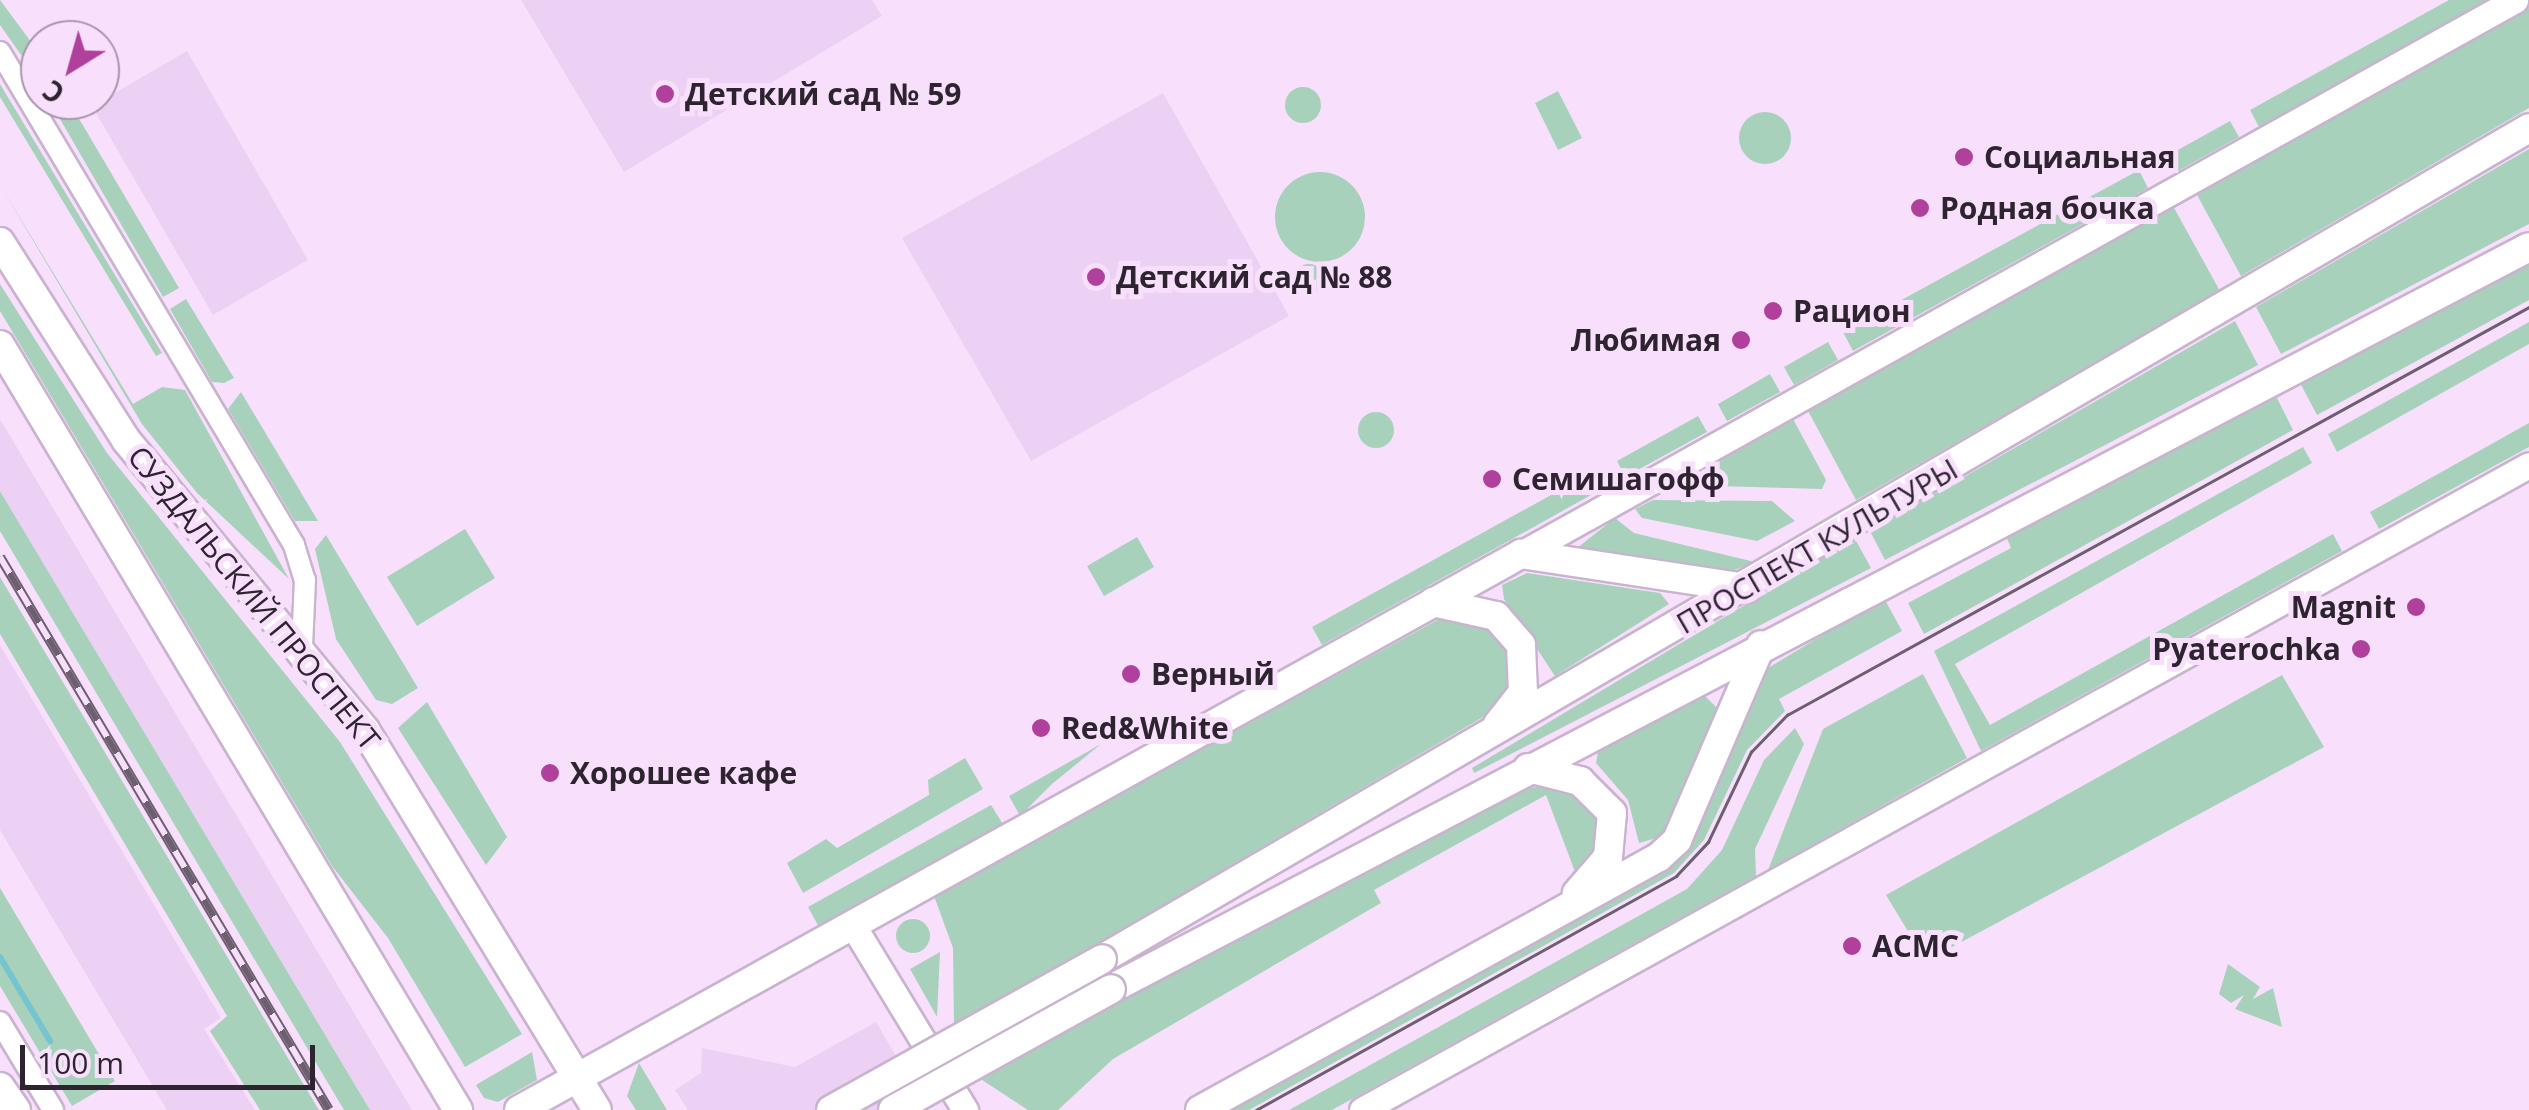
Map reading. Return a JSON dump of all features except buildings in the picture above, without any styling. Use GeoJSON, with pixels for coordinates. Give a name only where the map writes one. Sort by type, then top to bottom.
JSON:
{"type":"FeatureCollection","features":[{"type":"Feature","properties":{"kind":"main road","name":"ПРОСПЕКТ КУЛЬТУРЫ"},"geometry":{"type":"LineString","coordinates":[[831,1110],[1747,588],[2529,128]]}},
{"type":"Feature","properties":{"kind":"main road","name":"СУЗДАЛЬСКИЙ ПРОСПЕКТ"},"geometry":{"type":"LineString","coordinates":[[0,242],[126,440],[302,647],[430,828],[597,1110]]}},
{"type":"Feature","properties":{"kind":"main road","name":"ПРОСПЕКТ КУЛЬТУРЫ"},"geometry":{"type":"LineString","coordinates":[[893,1110],[1111,989],[1761,645],[2529,247]]}},
{"type":"Feature","properties":{"kind":"main road","name":"СУЗДАЛЬСКИЙ ПРОСПЕКТ"},"geometry":{"type":"LineString","coordinates":[[0,345],[458,1110]]}},
{"type":"Feature","properties":{"kind":"main road"},"geometry":{"type":"LineString","coordinates":[[519,1110],[1521,554],[1747,588]]}},
{"type":"Feature","properties":{"kind":"main road"},"geometry":{"type":"LineString","coordinates":[[1433,602],[1496,616],[1526,657],[1514,708],[1472,746]]}},
{"type":"Feature","properties":{"kind":"main road"},"geometry":{"type":"LineString","coordinates":[[1200,1110],[1554,916],[1677,840],[1761,645]]}},
{"type":"Feature","properties":{"kind":"main road"},"geometry":{"type":"LineString","coordinates":[[1528,768],[1601,796],[1616,830],[1602,866],[1554,916]]}},
{"type":"Feature","properties":{"kind":"main road"},"geometry":{"type":"LineString","coordinates":[[0,1086],[16,1110]]}},
{"type":"Feature","properties":{"kind":"street"},"geometry":{"type":"LineString","coordinates":[[1521,554],[2515,0]]}},
{"type":"Feature","properties":{"kind":"street"},"geometry":{"type":"LineString","coordinates":[[0,52],[294,545],[304,580],[302,647]]}},
{"type":"Feature","properties":{"kind":"street"},"geometry":{"type":"LineString","coordinates":[[1362,1110],[2529,465]]}},
{"type":"Feature","properties":{"kind":"street"},"geometry":{"type":"LineString","coordinates":[[852,924],[965,1110]]}},
{"type":"Feature","properties":{"kind":"street"},"geometry":{"type":"LineString","coordinates":[[0,1022],[53,1110]]}},
{"type":"Feature","properties":{"kind":"shaded area","name":"Детский сад № 59"},"geometry":{"type":"Polygon","coordinates":[[[521,0],[872,0],[882,16],[624,172],[521,0]]]}},
{"type":"Feature","properties":{"kind":"shaded area"},"geometry":{"type":"Polygon","coordinates":[[[187,51],[308,260],[213,315],[100,120],[120,120],[120,90],[187,51]]]}},
{"type":"Feature","properties":{"kind":"shaded area","name":"Детский сад № 88"},"geometry":{"type":"Polygon","coordinates":[[[1163,93],[1289,316],[1031,461],[902,238],[1163,93]]]}},
{"type":"Feature","properties":{"kind":"shaded area"},"geometry":{"type":"Polygon","coordinates":[[[0,419],[412,1110],[370,1110],[0,491],[0,419]]]}},
{"type":"Feature","properties":{"kind":"shaded area"},"geometry":{"type":"Polygon","coordinates":[[[0,645],[221,1018],[204,1029],[255,1110],[167,1110],[0,830],[0,645]]]}},
{"type":"Feature","properties":{"kind":"shaded area"},"geometry":{"type":"Polygon","coordinates":[[[876,1022],[928,1110],[688,1110],[675,1090],[701,1073],[702,1048],[795,1067],[876,1022]]]}},
{"type":"Feature","properties":{"kind":"green space"},"geometry":{"type":"Polygon","coordinates":[[[0,0],[20,27],[20,54],[0,25],[0,0]]]}},
{"type":"Feature","properties":{"kind":"green space"},"geometry":{"type":"Polygon","coordinates":[[[2449,0],[2487,0],[2259,127],[2250,110],[2449,0]]]}},
{"type":"Feature","properties":{"kind":"green space"},"geometry":{"type":"Polygon","coordinates":[[[2529,8],[2529,108],[2241,276],[2196,193],[2529,8]]]}},
{"type":"Feature","properties":{"kind":"green space"},"geometry":{"type":"Polygon","coordinates":[[[0,84],[162,353],[156,356],[0,97],[0,84]]]}},
{"type":"Feature","properties":{"kind":"green space"},"geometry":{"type":"Polygon","coordinates":[[[1303,87],[1316,92],[1321,105],[1316,118],[1303,123],[1290,118],[1285,105],[1290,92],[1303,87]]]}},
{"type":"Feature","properties":{"kind":"green space"},"geometry":{"type":"Polygon","coordinates":[[[1558,91],[1582,138],[1558,150],[1535,103],[1558,91]]]}},
{"type":"Feature","properties":{"kind":"green space"},"geometry":{"type":"Polygon","coordinates":[[[1765,112],[1783,120],[1791,138],[1783,156],[1765,164],[1747,156],[1739,138],[1747,120],[1765,112]]]}},
{"type":"Feature","properties":{"kind":"green space"},"geometry":{"type":"Polygon","coordinates":[[[61,120],[80,120],[179,288],[163,297],[61,120]]]}},
{"type":"Feature","properties":{"kind":"green space"},"geometry":{"type":"Polygon","coordinates":[[[2230,121],[2239,137],[2176,172],[2167,156],[2230,121]]]}},
{"type":"Feature","properties":{"kind":"green space"},"geometry":{"type":"Polygon","coordinates":[[[2529,149],[2529,224],[2281,354],[2256,307],[2529,149]]]}},
{"type":"Feature","properties":{"kind":"green space"},"geometry":{"type":"Polygon","coordinates":[[[2139,170],[2148,188],[1853,351],[1843,332],[2139,170]]]}},
{"type":"Feature","properties":{"kind":"green space"},"geometry":{"type":"Polygon","coordinates":[[[1320,172],[1352,185],[1365,217],[1352,249],[1320,262],[1288,249],[1275,217],[1288,185],[1320,172]]]}},
{"type":"Feature","properties":{"kind":"green space"},"geometry":{"type":"Polygon","coordinates":[[[0,185],[133,404],[162,387],[185,390],[289,579],[197,493],[142,424],[0,185]]]}},
{"type":"Feature","properties":{"kind":"green space"},"geometry":{"type":"Polygon","coordinates":[[[2173,206],[2220,291],[1856,500],[1807,409],[2173,206]]]}},
{"type":"Feature","properties":{"kind":"green space"},"geometry":{"type":"Polygon","coordinates":[[[2529,263],[2529,300],[2317,415],[2300,383],[2529,263]]]}},
{"type":"Feature","properties":{"kind":"green space"},"geometry":{"type":"Polygon","coordinates":[[[1309,264],[1320,268],[1324,279],[1320,290],[1309,294],[1298,290],[1294,279],[1298,268],[1309,264]]]}},
{"type":"Feature","properties":{"kind":"green space"},"geometry":{"type":"Polygon","coordinates":[[[0,284],[107,453],[340,742],[522,1034],[465,1067],[388,938],[332,866],[0,311],[0,284]]]}},
{"type":"Feature","properties":{"kind":"green space"},"geometry":{"type":"Polygon","coordinates":[[[186,299],[234,378],[224,383],[212,382],[170,309],[186,299]]]}},
{"type":"Feature","properties":{"kind":"green space"},"geometry":{"type":"Polygon","coordinates":[[[2235,321],[2258,365],[1885,560],[1870,531],[2235,321]]]}},
{"type":"Feature","properties":{"kind":"green space"},"geometry":{"type":"Polygon","coordinates":[[[2529,322],[2529,344],[2337,452],[2328,434],[2529,322]]]}},
{"type":"Feature","properties":{"kind":"green space"},"geometry":{"type":"Polygon","coordinates":[[[1828,342],[1838,360],[1794,385],[1784,367],[1828,342]]]}},
{"type":"Feature","properties":{"kind":"green space"},"geometry":{"type":"Polygon","coordinates":[[[1770,374],[1780,392],[1727,421],[1718,404],[1770,374]]]}},
{"type":"Feature","properties":{"kind":"green space"},"geometry":{"type":"Polygon","coordinates":[[[241,392],[318,521],[295,521],[228,409],[241,392]]]}},
{"type":"Feature","properties":{"kind":"green space"},"geometry":{"type":"Polygon","coordinates":[[[2275,394],[2293,430],[1924,634],[1908,603],[2011,548],[2006,536],[2275,394]]]}},
{"type":"Feature","properties":{"kind":"green space"},"geometry":{"type":"Polygon","coordinates":[[[1376,412],[1389,417],[1394,430],[1389,443],[1376,448],[1363,443],[1358,430],[1363,417],[1376,412]]]}},
{"type":"Feature","properties":{"kind":"green space"},"geometry":{"type":"Polygon","coordinates":[[[1698,416],[1707,432],[1625,477],[1617,461],[1698,416]]]}},
{"type":"Feature","properties":{"kind":"green space"},"geometry":{"type":"Polygon","coordinates":[[[1793,419],[1826,480],[1822,489],[1677,485],[1793,419]]]}},
{"type":"Feature","properties":{"kind":"green space"},"geometry":{"type":"Polygon","coordinates":[[[2529,423],[2529,447],[2379,529],[2370,512],[2529,423]]]}},
{"type":"Feature","properties":{"kind":"green space"},"geometry":{"type":"Polygon","coordinates":[[[2303,447],[2312,463],[1955,664],[1990,725],[2333,534],[2342,551],[1981,751],[1934,651],[2303,447]]]}},
{"type":"Feature","properties":{"kind":"green space"},"geometry":{"type":"Polygon","coordinates":[[[1600,468],[1609,485],[1322,645],[1312,627],[1600,468]]]}},
{"type":"Feature","properties":{"kind":"green space"},"geometry":{"type":"Polygon","coordinates":[[[0,491],[370,1110],[344,1110],[0,531],[0,491]]]}},
{"type":"Feature","properties":{"kind":"green space"},"geometry":{"type":"Polygon","coordinates":[[[1653,500],[1772,501],[1795,521],[1757,541],[1642,518],[1635,509],[1653,500]]]}},
{"type":"Feature","properties":{"kind":"green space"},"geometry":{"type":"Polygon","coordinates":[[[1615,518],[1634,533],[1755,562],[1724,574],[1577,548],[1615,518]]]}},
{"type":"Feature","properties":{"kind":"green space"},"geometry":{"type":"Polygon","coordinates":[[[465,529],[495,578],[417,626],[387,577],[465,529]]]}},
{"type":"Feature","properties":{"kind":"green space"},"geometry":{"type":"Polygon","coordinates":[[[326,535],[418,688],[392,704],[376,700],[336,639],[315,549],[326,535]]]}},
{"type":"Feature","properties":{"kind":"green space"},"geometry":{"type":"Polygon","coordinates":[[[1137,537],[1154,567],[1104,596],[1087,566],[1137,537]]]}},
{"type":"Feature","properties":{"kind":"green space"},"geometry":{"type":"Polygon","coordinates":[[[1855,539],[1871,568],[1474,773],[1472,768],[1855,539]]]}},
{"type":"Feature","properties":{"kind":"green space"},"geometry":{"type":"Polygon","coordinates":[[[1527,573],[1660,593],[1669,604],[1555,676],[1504,599],[1502,585],[1527,573]]]}},
{"type":"Feature","properties":{"kind":"green space"},"geometry":{"type":"Polygon","coordinates":[[[0,577],[319,1110],[260,1110],[210,1031],[227,1016],[0,634],[0,577]]]}},
{"type":"Feature","properties":{"kind":"green space"},"geometry":{"type":"Polygon","coordinates":[[[1884,598],[1902,631],[1779,699],[1785,711],[1747,750],[1704,840],[1674,873],[1249,1110],[1229,1110],[1671,866],[1768,668],[1884,598]]]}},
{"type":"Feature","properties":{"kind":"green space"},"geometry":{"type":"Polygon","coordinates":[[[1443,617],[1483,620],[1508,650],[1511,679],[1495,710],[954,1028],[953,948],[934,896],[1443,617]]]}},
{"type":"Feature","properties":{"kind":"green space"},"geometry":{"type":"Polygon","coordinates":[[[1923,674],[1967,758],[1768,870],[1823,729],[1923,674]]]}},
{"type":"Feature","properties":{"kind":"green space"},"geometry":{"type":"Polygon","coordinates":[[[2282,675],[2324,747],[1926,961],[1886,895],[2282,675]]]}},
{"type":"Feature","properties":{"kind":"green space"},"geometry":{"type":"Polygon","coordinates":[[[1704,695],[1720,711],[1667,835],[1639,843],[1628,800],[1596,763],[1599,747],[1704,695]]]}},
{"type":"Feature","properties":{"kind":"green space"},"geometry":{"type":"Polygon","coordinates":[[[427,702],[507,837],[486,865],[398,728],[427,702]]]}},
{"type":"Feature","properties":{"kind":"green space"},"geometry":{"type":"Polygon","coordinates":[[[1795,728],[1804,744],[1755,849],[1756,876],[1332,1110],[1289,1110],[1687,889],[1722,850],[1764,760],[1795,728]]]}},
{"type":"Feature","properties":{"kind":"green space"},"geometry":{"type":"Polygon","coordinates":[[[1101,744],[1052,784],[1020,816],[1009,796],[1101,744]]]}},
{"type":"Feature","properties":{"kind":"green space"},"geometry":{"type":"Polygon","coordinates":[[[965,758],[983,789],[803,893],[787,863],[826,839],[837,848],[929,795],[928,780],[965,758]]]}},
{"type":"Feature","properties":{"kind":"green space"},"geometry":{"type":"Polygon","coordinates":[[[1548,786],[1581,793],[1601,816],[1602,852],[1577,877],[1546,795],[1374,890],[1381,903],[1113,1059],[1058,1110],[1028,1110],[979,1078],[1166,969],[1527,788],[1548,786]]]}},
{"type":"Feature","properties":{"kind":"green space"},"geometry":{"type":"Polygon","coordinates":[[[991,805],[1004,826],[820,929],[808,907],[991,805]]]}},
{"type":"Feature","properties":{"kind":"green space"},"geometry":{"type":"Polygon","coordinates":[[[0,888],[115,1081],[72,1106],[0,986],[0,888]]]}},
{"type":"Feature","properties":{"kind":"green space"},"geometry":{"type":"Polygon","coordinates":[[[913,919],[925,924],[930,936],[925,948],[913,953],[901,948],[896,936],[901,924],[913,919]]]}},
{"type":"Feature","properties":{"kind":"green space"},"geometry":{"type":"Polygon","coordinates":[[[940,952],[937,1017],[910,969],[940,952]]]}},
{"type":"Feature","properties":{"kind":"green space"},"geometry":{"type":"Polygon","coordinates":[[[2228,964],[2260,987],[2253,999],[2273,988],[2282,1027],[2235,1009],[2244,995],[2231,1003],[2219,994],[2228,964]]]}},
{"type":"Feature","properties":{"kind":"green space"},"geometry":{"type":"Polygon","coordinates":[[[532,1052],[537,1080],[498,1102],[484,1098],[476,1085],[532,1052]]]}},
{"type":"Feature","properties":{"kind":"green space"},"geometry":{"type":"Polygon","coordinates":[[[639,1063],[667,1110],[636,1110],[627,1096],[639,1063]]]}},
{"type":"Feature","properties":{"kind":"waterway"},"geometry":{"type":"LineString","coordinates":[[0,957],[50,1041]]}},
{"type":"Feature","properties":{"kind":"tram line"},"geometry":{"type":"LineString","coordinates":[[1256,1110],[1676,876],[1708,842],[1751,752],[1787,715],[2529,307]]}},
{"type":"Feature","properties":{"kind":"railway"},"geometry":{"type":"LineString","coordinates":[[0,557],[329,1110]]}},
{"type":"Feature","properties":{"kind":"place","name":"Детский сад № 59"},"geometry":{"type":"Point","coordinates":[665,94]}},
{"type":"Feature","properties":{"kind":"place","name":"Социальная"},"geometry":{"type":"Point","coordinates":[1964,157]}},
{"type":"Feature","properties":{"kind":"place","name":"Родная бочка"},"geometry":{"type":"Point","coordinates":[1920,208]}},
{"type":"Feature","properties":{"kind":"place","name":"Детский сад № 88"},"geometry":{"type":"Point","coordinates":[1096,277]}},
{"type":"Feature","properties":{"kind":"place","name":"Рацион"},"geometry":{"type":"Point","coordinates":[1773,311]}},
{"type":"Feature","properties":{"kind":"place","name":"Любимая"},"geometry":{"type":"Point","coordinates":[1741,340]}},
{"type":"Feature","properties":{"kind":"place","name":"Семишагофф"},"geometry":{"type":"Point","coordinates":[1492,479]}},
{"type":"Feature","properties":{"kind":"place","name":"Magnit"},"geometry":{"type":"Point","coordinates":[2416,607]}},
{"type":"Feature","properties":{"kind":"place","name":"Pyaterochka"},"geometry":{"type":"Point","coordinates":[2361,649]}},
{"type":"Feature","properties":{"kind":"place","name":"Верный"},"geometry":{"type":"Point","coordinates":[1131,674]}},
{"type":"Feature","properties":{"kind":"place","name":"Red&White"},"geometry":{"type":"Point","coordinates":[1041,728]}},
{"type":"Feature","properties":{"kind":"place","name":"Хорошее кафе"},"geometry":{"type":"Point","coordinates":[550,773]}},
{"type":"Feature","properties":{"kind":"place","name":"АСМС"},"geometry":{"type":"Point","coordinates":[1852,946]}}]}
